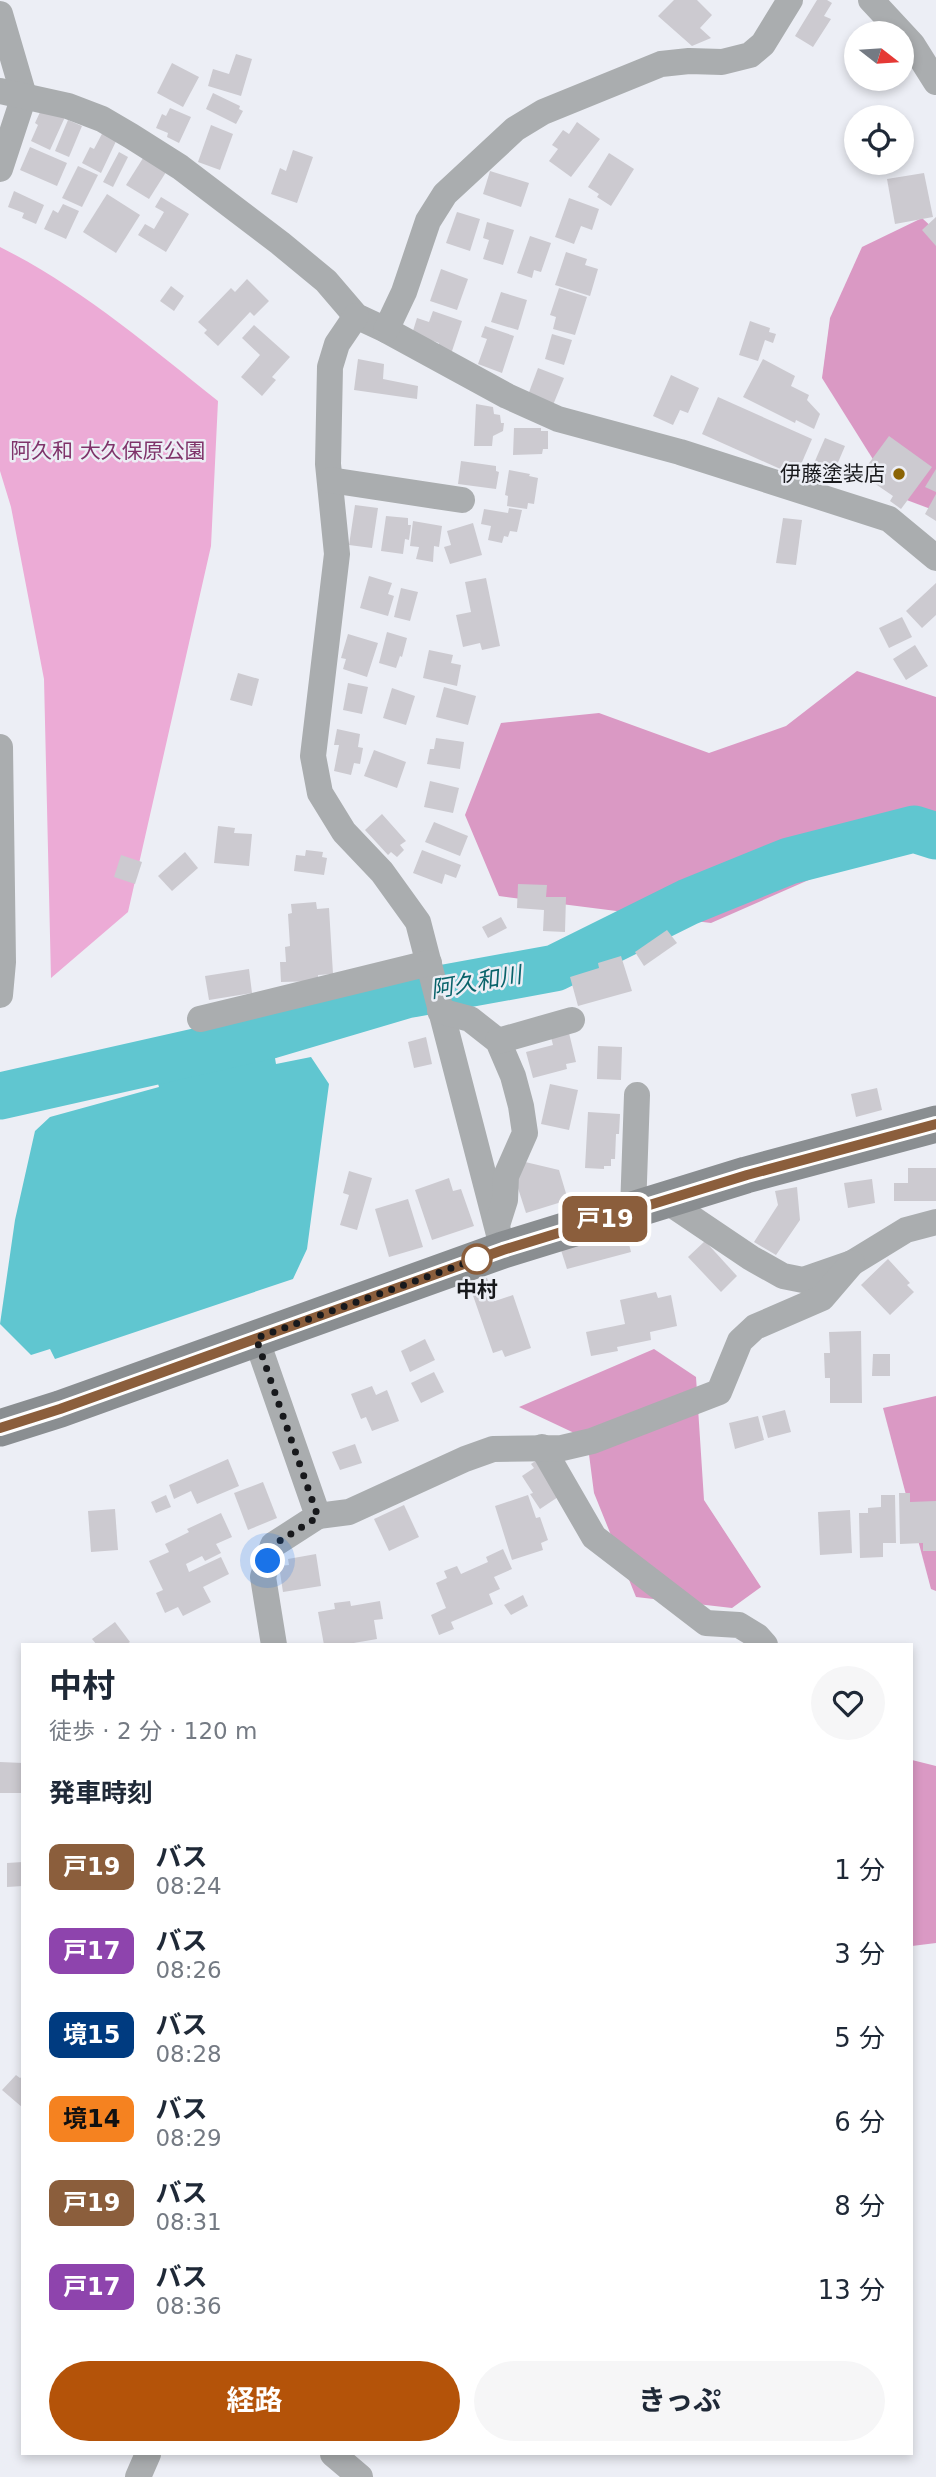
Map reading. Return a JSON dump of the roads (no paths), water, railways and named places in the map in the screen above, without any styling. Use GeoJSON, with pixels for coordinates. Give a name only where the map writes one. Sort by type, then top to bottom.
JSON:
{"type":"FeatureCollection","features":[{"type":"Feature","properties":{"kind":"main road"},"geometry":{"type":"LineString","coordinates":[[0,1428],[256,1338],[500,1238],[649,1205],[936,1124]]}},
{"type":"Feature","properties":{"kind":"street"},"geometry":{"type":"LineString","coordinates":[[386,330],[404,292],[428,221],[445,194],[515,129],[543,112],[661,64],[722,62],[750,55],[763,44],[790,0]]}},
{"type":"Feature","properties":{"kind":"street"},"geometry":{"type":"LineString","coordinates":[[871,0],[912,44],[936,82]]}},
{"type":"Feature","properties":{"kind":"street"},"geometry":{"type":"LineString","coordinates":[[0,14],[12,94],[0,169]]}},
{"type":"Feature","properties":{"kind":"street"},"geometry":{"type":"LineString","coordinates":[[12,94],[68,106],[102,119],[180,167],[326,281],[356,316],[507,396],[558,419],[680,452],[889,519],[936,558]]}},
{"type":"Feature","properties":{"kind":"street"},"geometry":{"type":"LineString","coordinates":[[356,316],[337,344],[330,367],[327,414],[337,554],[313,756],[320,793],[344,832],[382,872],[418,922],[500,1238]]}},
{"type":"Feature","properties":{"kind":"street"},"geometry":{"type":"LineString","coordinates":[[330,480],[462,500]]}},
{"type":"Feature","properties":{"kind":"street"},"geometry":{"type":"LineString","coordinates":[[0,747],[3,962],[0,995]]}},
{"type":"Feature","properties":{"kind":"street"},"geometry":{"type":"LineString","coordinates":[[200,1019],[430,968]]}},
{"type":"Feature","properties":{"kind":"street"},"geometry":{"type":"LineString","coordinates":[[440,1008],[470,1019],[499,1041],[521,1106],[525,1133],[506,1176],[500,1238]]}},
{"type":"Feature","properties":{"kind":"street"},"geometry":{"type":"LineString","coordinates":[[499,1041],[572,1020]]}},
{"type":"Feature","properties":{"kind":"street"},"geometry":{"type":"LineString","coordinates":[[637,1095],[649,1205],[783,1276],[803,1280],[852,1263],[906,1230],[936,1222]]}},
{"type":"Feature","properties":{"kind":"street"},"geometry":{"type":"LineString","coordinates":[[274,1643],[263,1577],[273,1545],[318,1517],[349,1512],[465,1458],[494,1449],[562,1448],[592,1441],[719,1392],[740,1341],[755,1328],[822,1298],[852,1263]]}},
{"type":"Feature","properties":{"kind":"street"},"geometry":{"type":"LineString","coordinates":[[256,1338],[318,1517]]}},
{"type":"Feature","properties":{"kind":"street"},"geometry":{"type":"LineString","coordinates":[[542,1447],[594,1537],[706,1623],[739,1625],[763,1643]]}},
{"type":"Feature","properties":{"kind":"street"},"geometry":{"type":"LineString","coordinates":[[334,2455],[360,2477]]}},
{"type":"Feature","properties":{"kind":"water"},"geometry":{"type":"Polygon","coordinates":[[[271,1035],[276,1064],[311,1057],[329,1084],[307,1249],[293,1279],[55,1359],[50,1349],[31,1355],[0,1324],[15,1220],[35,1131],[50,1117],[159,1087],[152,1063],[271,1035]]]}},
{"type":"Feature","properties":{"kind":"waterway","name":"阿久和川"},"geometry":{"type":"LineString","coordinates":[[0,1096],[271,1035],[406,995],[555,968],[688,902],[789,861],[914,829],[936,836]]}},
{"type":"Feature","properties":{"kind":"place","name":"伊藤塗装店"},"geometry":{"type":"Point","coordinates":[899,474]}},
{"type":"Feature","properties":{"kind":"place","name":"中村"},"geometry":{"type":"Point","coordinates":[477,1259]}},
{"type":"Feature","properties":{"kind":"park label","name":"阿久和 大久保原公園"},"geometry":{"type":"Point","coordinates":[108,451]}}]}
